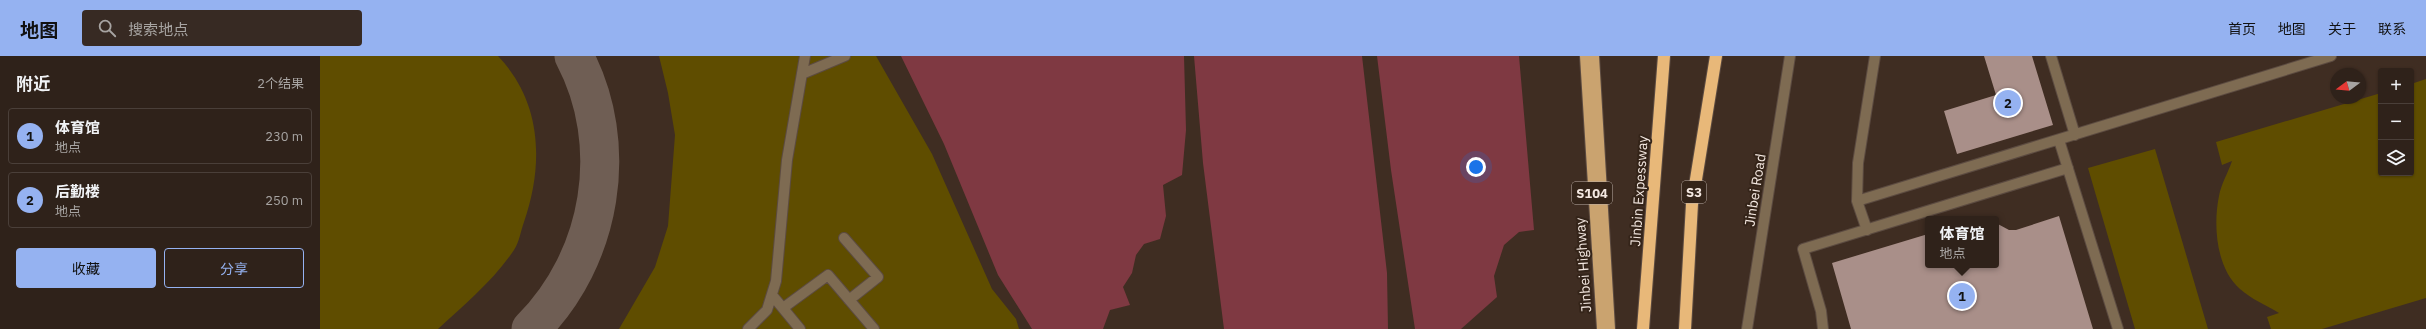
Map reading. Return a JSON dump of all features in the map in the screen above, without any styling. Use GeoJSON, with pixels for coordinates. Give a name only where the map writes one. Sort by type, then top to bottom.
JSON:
{"type":"FeatureCollection","features":[{"type":"Feature","properties":{"kind":"highway"},"geometry":{"type":"LineString","coordinates":[[1661,56],[1661,85]]}},
{"type":"Feature","properties":{"kind":"highway","name":"Jinbin Expessway"},"geometry":{"type":"LineString","coordinates":[[1644,329],[1664,56]]}},
{"type":"Feature","properties":{"kind":"highway","name":"S3"},"geometry":{"type":"LineString","coordinates":[[1685,329],[1692,204],[1716,56]]}},
{"type":"Feature","properties":{"kind":"main road","name":"Jinbei Highway"},"geometry":{"type":"LineString","coordinates":[[1585,56],[1602,329]]}},
{"type":"Feature","properties":{"kind":"main road","name":"Jinbei Highway"},"geometry":{"type":"LineString","coordinates":[[1594,56],[1610,329]]}},
{"type":"Feature","properties":{"kind":"street"},"geometry":{"type":"LineString","coordinates":[[748,329],[766,310],[776,281],[787,160],[805,56]]}},
{"type":"Feature","properties":{"kind":"street"},"geometry":{"type":"LineString","coordinates":[[802,74],[845,56]]}},
{"type":"Feature","properties":{"kind":"street","name":"Jinbei Road"},"geometry":{"type":"LineString","coordinates":[[1747,329],[1790,56]]}},
{"type":"Feature","properties":{"kind":"street"},"geometry":{"type":"LineString","coordinates":[[1866,230],[1857,201],[1858,163],[1875,56]]}},
{"type":"Feature","properties":{"kind":"street"},"geometry":{"type":"LineString","coordinates":[[2051,56],[2076,135]]}},
{"type":"Feature","properties":{"kind":"street"},"geometry":{"type":"LineString","coordinates":[[1857,201],[2332,56]]}},
{"type":"Feature","properties":{"kind":"street"},"geometry":{"type":"LineString","coordinates":[[2059,140],[2118,329]]}},
{"type":"Feature","properties":{"kind":"street"},"geometry":{"type":"LineString","coordinates":[[1823,329],[1821,311],[1803,249],[2068,168]]}},
{"type":"Feature","properties":{"kind":"street"},"geometry":{"type":"LineString","coordinates":[[844,238],[878,277],[849,300]]}},
{"type":"Feature","properties":{"kind":"street"},"geometry":{"type":"LineString","coordinates":[[783,308],[828,275],[874,329]]}},
{"type":"Feature","properties":{"kind":"street"},"geometry":{"type":"LineString","coordinates":[[772,295],[800,329]]}},
{"type":"Feature","properties":{"kind":"shaded area"},"geometry":{"type":"Polygon","coordinates":[[[320,56],[498,56],[513,74],[523,93],[531,113],[535,134],[536,156],[535,178],[519,240],[514,250],[497,272],[438,329],[320,329],[320,56]]]}},
{"type":"Feature","properties":{"kind":"shaded area"},"geometry":{"type":"Polygon","coordinates":[[[659,56],[876,56],[932,154],[992,289],[1016,319],[1019,329],[619,329],[655,267],[668,226],[675,135],[668,93],[659,56]]]}},
{"type":"Feature","properties":{"kind":"shaded area"},"geometry":{"type":"Polygon","coordinates":[[[901,56],[1184,56],[1186,130],[1182,175],[1163,185],[1166,216],[1160,239],[1144,244],[1136,255],[1132,273],[1123,287],[1130,305],[1110,310],[1103,329],[1032,329],[998,275],[944,144],[901,56]]]}},
{"type":"Feature","properties":{"kind":"shaded area"},"geometry":{"type":"Polygon","coordinates":[[[1194,56],[1362,56],[1387,273],[1388,329],[1224,329],[1203,163],[1194,56]]]}},
{"type":"Feature","properties":{"kind":"shaded area"},"geometry":{"type":"Polygon","coordinates":[[[1377,56],[1519,56],[1534,230],[1519,232],[1504,245],[1494,276],[1497,297],[1461,329],[1415,329],[1391,170],[1377,56]]]}},
{"type":"Feature","properties":{"kind":"shaded area"},"geometry":{"type":"Polygon","coordinates":[[[2426,79],[2426,298],[2322,329],[2271,329],[2267,317],[2279,313],[2244,293],[2232,280],[2221,258],[2218,246],[2216,220],[2217,207],[2221,187],[2232,161],[2222,165],[2216,142],[2344,104],[2366,104],[2366,97],[2378,94],[2378,176],[2414,176],[2414,83],[2426,79]]]}},
{"type":"Feature","properties":{"kind":"shaded area"},"geometry":{"type":"Polygon","coordinates":[[[2155,149],[2208,329],[2135,329],[2088,168],[2155,149]]]}},
{"type":"Feature","properties":{"kind":"building"},"geometry":{"type":"Polygon","coordinates":[[[1984,56],[2032,56],[2053,125],[1957,154],[1944,111],[1996,95],[1984,56]]]}},
{"type":"Feature","properties":{"kind":"building"},"geometry":{"type":"Polygon","coordinates":[[[2059,216],[2093,329],[1851,329],[1832,263],[1925,235],[1925,268],[1999,268],[1999,225],[2009,230],[2016,230],[2059,216]]]}},
{"type":"Feature","properties":{"kind":"taxiway"},"geometry":{"type":"LineString","coordinates":[[531,329],[555,301],[574,269],[588,235],[597,199],[600,163],[597,126],[589,90],[574,56]]}},
{"type":"Feature","properties":{"kind":"place","name":"后勤楼"},"geometry":{"type":"Point","coordinates":[2008,103]}},
{"type":"Feature","properties":{"kind":"place","name":"体育馆"},"geometry":{"type":"Point","coordinates":[1962,296]}}]}
